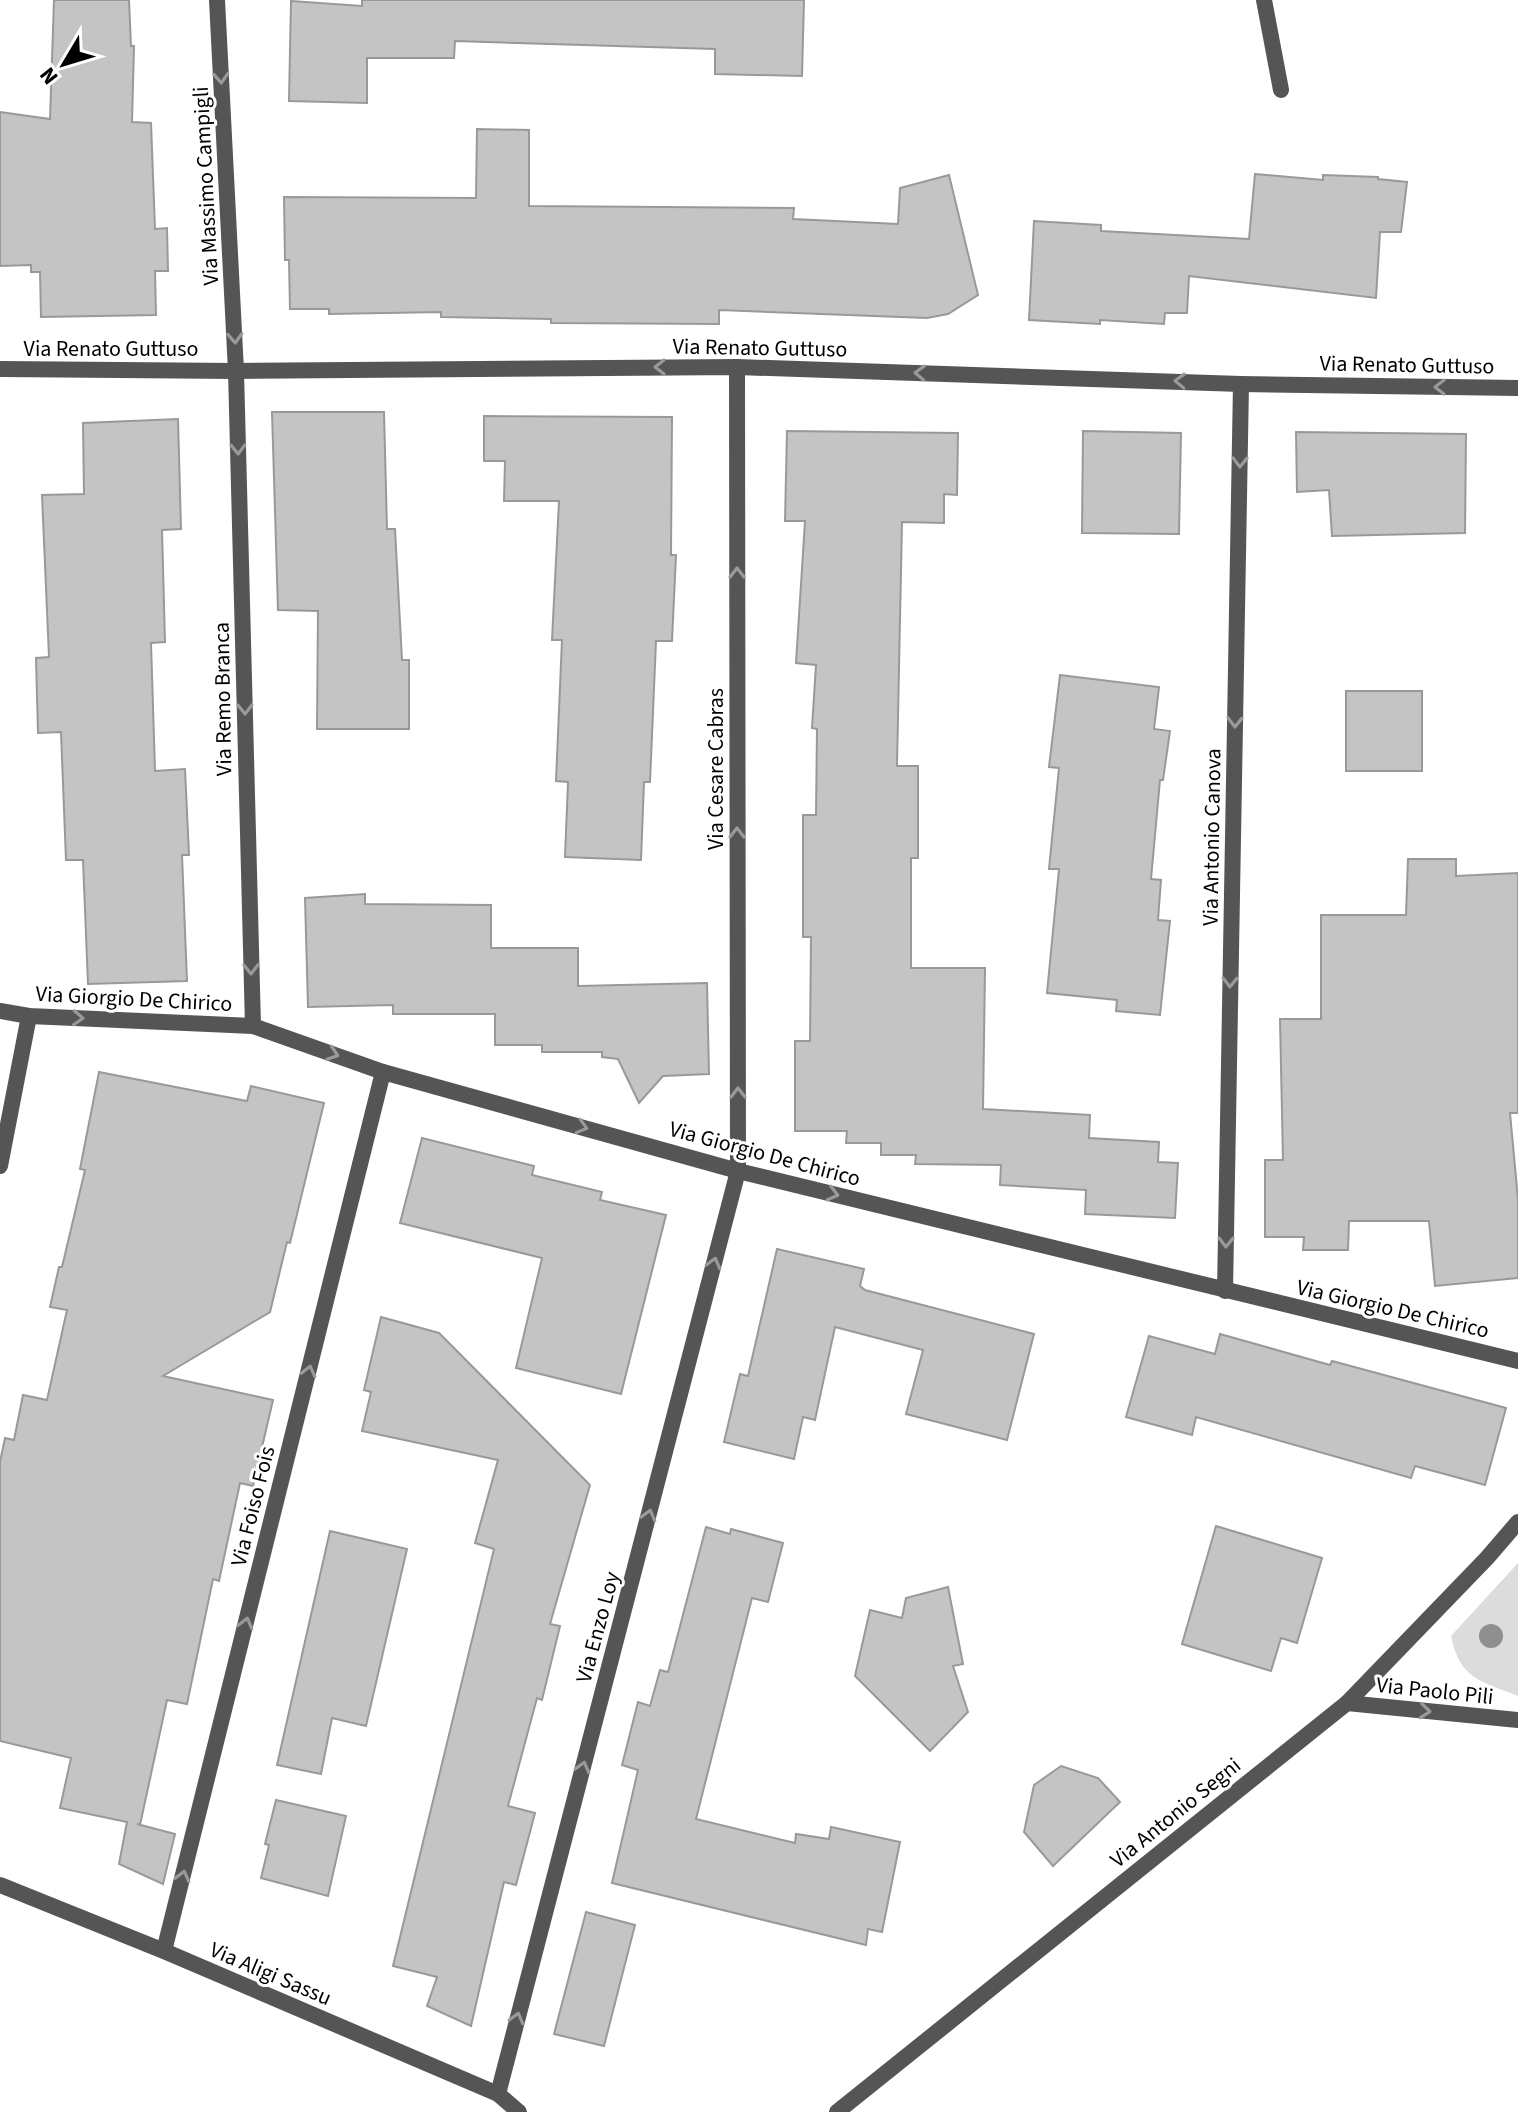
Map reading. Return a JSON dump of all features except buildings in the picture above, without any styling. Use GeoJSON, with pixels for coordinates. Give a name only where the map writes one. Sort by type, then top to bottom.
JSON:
{"type":"FeatureCollection","features":[{"type":"Feature","properties":{"kind":"street","name":"Via Massimo Campigli"},"geometry":{"type":"LineString","coordinates":[[217,0],[236,371]]}},
{"type":"Feature","properties":{"kind":"street"},"geometry":{"type":"LineString","coordinates":[[1264,0],[1281,90]]}},
{"type":"Feature","properties":{"kind":"street","name":"Via Renato Guttuso"},"geometry":{"type":"LineString","coordinates":[[0,369],[236,371],[737,367],[1241,384],[1518,388]]}},
{"type":"Feature","properties":{"kind":"street","name":"Via Cesare Cabras"},"geometry":{"type":"LineString","coordinates":[[737,367],[738,1171]]}},
{"type":"Feature","properties":{"kind":"street","name":"Via Remo Branca"},"geometry":{"type":"LineString","coordinates":[[236,371],[253,1026]]}},
{"type":"Feature","properties":{"kind":"street","name":"Via Antonio Canova"},"geometry":{"type":"LineString","coordinates":[[1225,1291],[1241,384]]}},
{"type":"Feature","properties":{"kind":"street","name":"Via Giorgio De Chirico"},"geometry":{"type":"LineString","coordinates":[[0,1011],[29,1016],[253,1026],[383,1072],[738,1171],[1518,1361]]}},
{"type":"Feature","properties":{"kind":"street"},"geometry":{"type":"LineString","coordinates":[[0,1166],[29,1016]]}},
{"type":"Feature","properties":{"kind":"street","name":"Via Foiso Fois"},"geometry":{"type":"LineString","coordinates":[[164,1951],[383,1072]]}},
{"type":"Feature","properties":{"kind":"street","name":"Via Enzo Loy"},"geometry":{"type":"LineString","coordinates":[[498,2094],[738,1171]]}},
{"type":"Feature","properties":{"kind":"street","name":"Via Antonio Segni"},"geometry":{"type":"LineString","coordinates":[[837,2112],[1347,1703],[1518,1522]]}},
{"type":"Feature","properties":{"kind":"street","name":"Via Paolo Pili"},"geometry":{"type":"LineString","coordinates":[[1347,1703],[1518,1720]]}},
{"type":"Feature","properties":{"kind":"street","name":"Via Aligi Sassu"},"geometry":{"type":"LineString","coordinates":[[0,1885],[164,1951],[498,2094],[519,2112]]}},
{"type":"Feature","properties":{"kind":"shaded area"},"geometry":{"type":"Polygon","coordinates":[[[1518,1563],[1518,1696],[1483,1682],[1466,1670],[1451,1636],[1518,1563]]]}}]}
